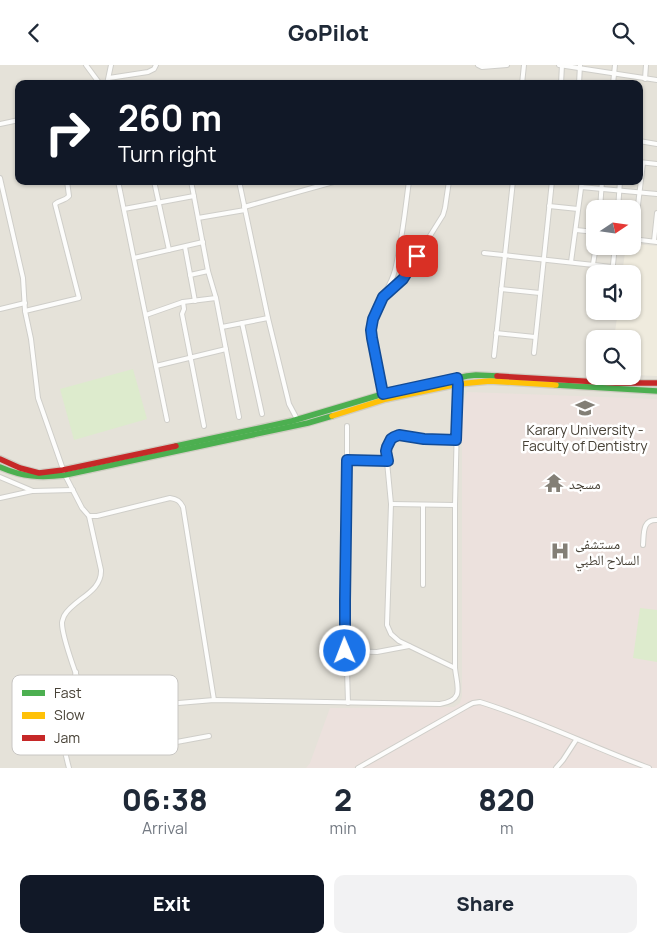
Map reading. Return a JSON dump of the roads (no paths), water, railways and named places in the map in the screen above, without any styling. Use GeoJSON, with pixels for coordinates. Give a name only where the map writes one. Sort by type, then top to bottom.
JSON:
{"type":"FeatureCollection","features":[{"type":"Feature","properties":{"kind":"main road"},"geometry":{"type":"LineString","coordinates":[[0,459],[20,468],[39,473],[64,473],[308,423],[402,395],[458,381]]}},
{"type":"Feature","properties":{"kind":"main road"},"geometry":{"type":"LineString","coordinates":[[0,467],[13,473],[44,478],[297,419],[383,394],[458,381],[586,384]]}},
{"type":"Feature","properties":{"kind":"main road"},"geometry":{"type":"LineString","coordinates":[[641,384],[657,383]]}},
{"type":"Feature","properties":{"kind":"main road"},"geometry":{"type":"LineString","coordinates":[[615,385],[657,391]]}},
{"type":"Feature","properties":{"kind":"street"},"geometry":{"type":"LineString","coordinates":[[86,65],[97,80]]}},
{"type":"Feature","properties":{"kind":"street"},"geometry":{"type":"LineString","coordinates":[[111,65],[109,78],[148,72],[154,69],[156,65]]}},
{"type":"Feature","properties":{"kind":"street"},"geometry":{"type":"LineString","coordinates":[[478,65],[482,67],[507,65]]}},
{"type":"Feature","properties":{"kind":"street"},"geometry":{"type":"LineString","coordinates":[[522,80],[524,65]]}},
{"type":"Feature","properties":{"kind":"street"},"geometry":{"type":"LineString","coordinates":[[561,80],[561,65],[657,80]]}},
{"type":"Feature","properties":{"kind":"street"},"geometry":{"type":"LineString","coordinates":[[613,80],[614,65]]}},
{"type":"Feature","properties":{"kind":"street"},"geometry":{"type":"LineString","coordinates":[[645,79],[646,65]]}},
{"type":"Feature","properties":{"kind":"street"},"geometry":{"type":"LineString","coordinates":[[579,80],[580,67]]}},
{"type":"Feature","properties":{"kind":"street"},"geometry":{"type":"LineString","coordinates":[[0,124],[15,121]]}},
{"type":"Feature","properties":{"kind":"street"},"geometry":{"type":"LineString","coordinates":[[643,142],[657,144]]}},
{"type":"Feature","properties":{"kind":"street"},"geometry":{"type":"LineString","coordinates":[[643,163],[657,165]]}},
{"type":"Feature","properties":{"kind":"street"},"geometry":{"type":"LineString","coordinates":[[0,178],[23,278],[25,311],[31,339],[38,398],[64,473],[82,508],[89,516],[101,570],[100,579],[95,587],[68,609],[62,621],[77,675]]}},
{"type":"Feature","properties":{"kind":"street"},"geometry":{"type":"LineString","coordinates":[[25,311],[79,298],[55,204],[69,196],[68,185]]}},
{"type":"Feature","properties":{"kind":"street"},"geometry":{"type":"LineString","coordinates":[[119,185],[167,420]]}},
{"type":"Feature","properties":{"kind":"street"},"geometry":{"type":"LineString","coordinates":[[155,185],[169,250]]}},
{"type":"Feature","properties":{"kind":"street"},"geometry":{"type":"LineString","coordinates":[[192,185],[239,417]]}},
{"type":"Feature","properties":{"kind":"street"},"geometry":{"type":"LineString","coordinates":[[240,185],[268,318],[289,404],[297,419]]}},
{"type":"Feature","properties":{"kind":"street"},"geometry":{"type":"LineString","coordinates":[[198,218],[244,209],[324,185]]}},
{"type":"Feature","properties":{"kind":"street"},"geometry":{"type":"LineString","coordinates":[[383,394],[371,330],[373,319],[395,270],[405,213],[408,185]]}},
{"type":"Feature","properties":{"kind":"street"},"geometry":{"type":"LineString","coordinates":[[383,297],[403,279],[443,215],[448,185]]}},
{"type":"Feature","properties":{"kind":"street"},"geometry":{"type":"LineString","coordinates":[[494,357],[513,185]]}},
{"type":"Feature","properties":{"kind":"street"},"geometry":{"type":"LineString","coordinates":[[534,353],[552,185]]}},
{"type":"Feature","properties":{"kind":"street"},"geometry":{"type":"LineString","coordinates":[[600,200],[602,185]]}},
{"type":"Feature","properties":{"kind":"street"},"geometry":{"type":"LineString","coordinates":[[618,200],[620,185]]}},
{"type":"Feature","properties":{"kind":"street"},"geometry":{"type":"LineString","coordinates":[[639,200],[640,185]]}},
{"type":"Feature","properties":{"kind":"street"},"geometry":{"type":"LineString","coordinates":[[571,263],[581,187],[657,194]]}},
{"type":"Feature","properties":{"kind":"street"},"geometry":{"type":"LineString","coordinates":[[124,209],[194,196]]}},
{"type":"Feature","properties":{"kind":"street"},"geometry":{"type":"LineString","coordinates":[[549,206],[578,209]]}},
{"type":"Feature","properties":{"kind":"street"},"geometry":{"type":"LineString","coordinates":[[641,240],[656,242],[657,213]]}},
{"type":"Feature","properties":{"kind":"street"},"geometry":{"type":"LineString","coordinates":[[576,231],[586,232]]}},
{"type":"Feature","properties":{"kind":"street"},"geometry":{"type":"LineString","coordinates":[[134,258],[203,242]]}},
{"type":"Feature","properties":{"kind":"street"},"geometry":{"type":"LineString","coordinates":[[185,247],[195,301]]}},
{"type":"Feature","properties":{"kind":"street"},"geometry":{"type":"LineString","coordinates":[[484,253],[600,265]]}},
{"type":"Feature","properties":{"kind":"street"},"geometry":{"type":"LineString","coordinates":[[594,264],[595,255]]}},
{"type":"Feature","properties":{"kind":"street"},"geometry":{"type":"LineString","coordinates":[[190,275],[208,271]]}},
{"type":"Feature","properties":{"kind":"street"},"geometry":{"type":"LineString","coordinates":[[501,289],[540,293]]}},
{"type":"Feature","properties":{"kind":"street"},"geometry":{"type":"LineString","coordinates":[[146,315],[182,302],[216,297]]}},
{"type":"Feature","properties":{"kind":"street"},"geometry":{"type":"LineString","coordinates":[[182,302],[184,309],[182,314],[204,426]]}},
{"type":"Feature","properties":{"kind":"street"},"geometry":{"type":"LineString","coordinates":[[0,309],[25,303]]}},
{"type":"Feature","properties":{"kind":"street"},"geometry":{"type":"LineString","coordinates":[[222,327],[268,318]]}},
{"type":"Feature","properties":{"kind":"street"},"geometry":{"type":"LineString","coordinates":[[242,323],[262,414]]}},
{"type":"Feature","properties":{"kind":"street"},"geometry":{"type":"LineString","coordinates":[[496,333],[535,337]]}},
{"type":"Feature","properties":{"kind":"street"},"geometry":{"type":"LineString","coordinates":[[156,366],[226,349]]}},
{"type":"Feature","properties":{"kind":"street"},"geometry":{"type":"LineString","coordinates":[[178,703],[214,700],[440,704],[447,703],[456,698],[458,694],[454,668],[455,505],[458,381]]}},
{"type":"Feature","properties":{"kind":"street"},"geometry":{"type":"LineString","coordinates":[[346,426],[345,651],[348,703]]}},
{"type":"Feature","properties":{"kind":"street"},"geometry":{"type":"LineString","coordinates":[[454,668],[399,641],[391,634],[387,625],[391,505],[386,451],[391,439],[399,435],[424,439],[456,440]]}},
{"type":"Feature","properties":{"kind":"street"},"geometry":{"type":"LineString","coordinates":[[347,460],[388,461]]}},
{"type":"Feature","properties":{"kind":"street"},"geometry":{"type":"LineString","coordinates":[[0,477],[32,491]]}},
{"type":"Feature","properties":{"kind":"street"},"geometry":{"type":"LineString","coordinates":[[0,498],[32,491],[73,490]]}},
{"type":"Feature","properties":{"kind":"street"},"geometry":{"type":"LineString","coordinates":[[89,516],[96,516],[170,498],[180,502],[183,507],[214,700]]}},
{"type":"Feature","properties":{"kind":"street"},"geometry":{"type":"LineString","coordinates":[[391,505],[455,505]]}},
{"type":"Feature","properties":{"kind":"street"},"geometry":{"type":"LineString","coordinates":[[422,506],[423,585]]}},
{"type":"Feature","properties":{"kind":"street"},"geometry":{"type":"LineString","coordinates":[[642,545],[644,528],[651,520],[657,520]]}},
{"type":"Feature","properties":{"kind":"street"},"geometry":{"type":"LineString","coordinates":[[345,651],[377,652],[410,646]]}},
{"type":"Feature","properties":{"kind":"street"},"geometry":{"type":"LineString","coordinates":[[360,767],[474,703],[480,703],[538,722],[576,740],[649,768]]}},
{"type":"Feature","properties":{"kind":"street"},"geometry":{"type":"LineString","coordinates":[[178,742],[209,736]]}},
{"type":"Feature","properties":{"kind":"street"},"geometry":{"type":"LineString","coordinates":[[556,768],[576,740]]}},
{"type":"Feature","properties":{"kind":"street"},"geometry":{"type":"LineString","coordinates":[[66,755],[69,768]]}},
{"type":"Feature","properties":{"kind":"place","name":"Karary University - Faculty of Dentistry"},"geometry":{"type":"Point","coordinates":[585,408]}},
{"type":"Feature","properties":{"kind":"place","name":"مسجد"},"geometry":{"type":"Point","coordinates":[554,483]}},
{"type":"Feature","properties":{"kind":"place","name":"مستشفى السلاح الطبي"},"geometry":{"type":"Point","coordinates":[560,551]}}]}
